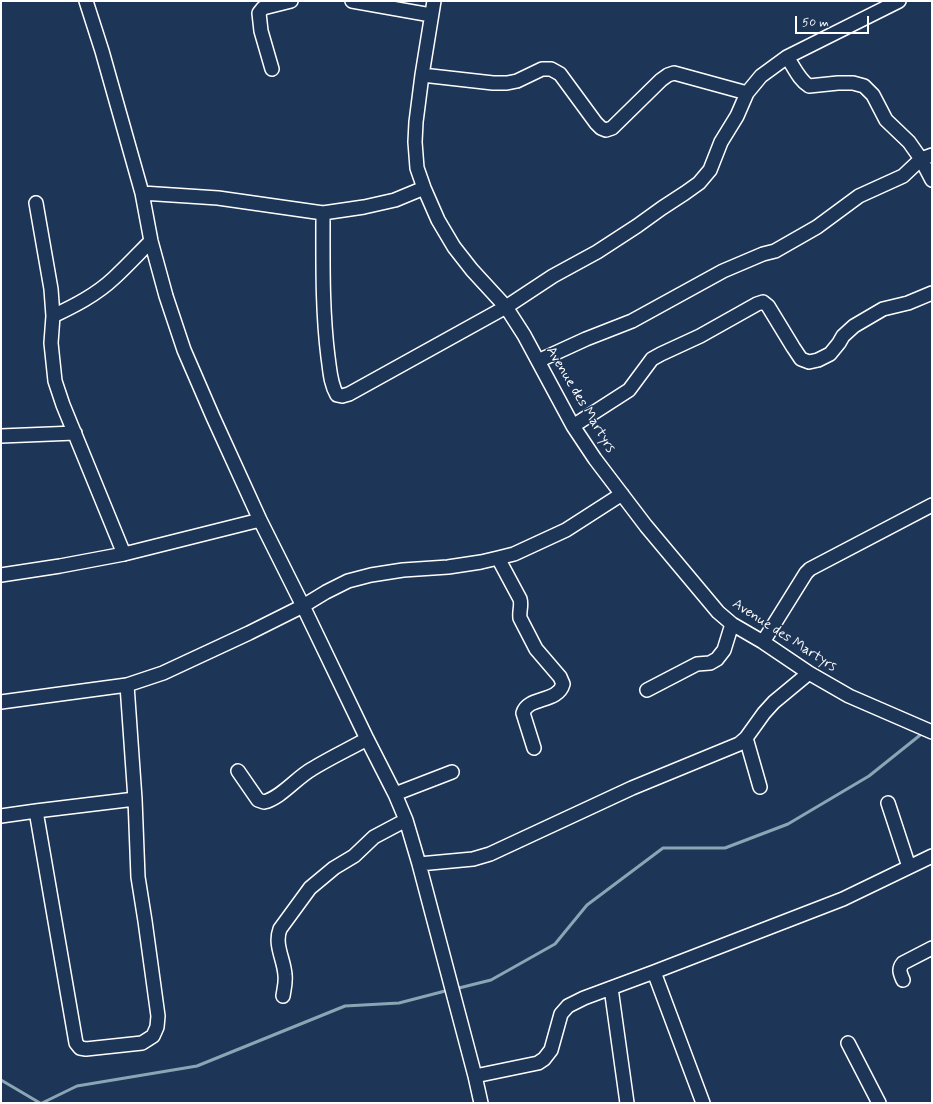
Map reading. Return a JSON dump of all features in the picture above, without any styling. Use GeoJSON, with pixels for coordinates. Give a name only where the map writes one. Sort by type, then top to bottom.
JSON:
{"type":"FeatureCollection","features":[{"type":"Feature","properties":{"kind":"street"},"geometry":{"type":"LineString","coordinates":[[86,1],[102,51],[142,193],[151,241],[166,296],[184,350],[260,520],[406,820],[419,864],[481,1103]]}},
{"type":"Feature","properties":{"kind":"street"},"geometry":{"type":"LineString","coordinates":[[272,69],[261,31],[259,13],[263,8],[292,1]]}},
{"type":"Feature","properties":{"kind":"street"},"geometry":{"type":"LineString","coordinates":[[352,1],[431,15]]}},
{"type":"Feature","properties":{"kind":"street","name":"Avenue des Martyrs"},"geometry":{"type":"LineString","coordinates":[[434,1],[416,122],[415,142],[417,168],[424,188],[438,220],[454,247],[472,270],[506,307],[524,335],[573,426],[595,459],[646,526],[718,612],[732,624],[849,696],[932,732]]}},
{"type":"Feature","properties":{"kind":"street"},"geometry":{"type":"LineString","coordinates":[[323,213],[326,341],[331,380],[337,395],[342,396],[349,394],[506,307],[553,276],[612,243],[699,183],[710,170],[721,142],[737,116],[747,93],[761,76],[787,57],[899,1]]}},
{"type":"Feature","properties":{"kind":"street"},"geometry":{"type":"LineString","coordinates":[[787,57],[800,77],[809,86],[838,83],[853,83],[864,86],[873,95],[886,120],[927,157],[932,180]]}},
{"type":"Feature","properties":{"kind":"street"},"geometry":{"type":"LineString","coordinates":[[422,75],[493,83],[506,83],[517,81],[542,69],[551,69],[560,74],[596,123],[601,128],[606,130],[612,128],[661,80],[674,73],[747,93]]}},
{"type":"Feature","properties":{"kind":"street"},"geometry":{"type":"LineString","coordinates":[[538,361],[586,339],[632,321],[723,271],[763,254],[775,251],[817,227],[859,196],[903,176],[927,157]]}},
{"type":"Feature","properties":{"kind":"street"},"geometry":{"type":"LineString","coordinates":[[142,193],[218,198],[323,213],[395,200],[424,188]]}},
{"type":"Feature","properties":{"kind":"street"},"geometry":{"type":"LineString","coordinates":[[36,203],[51,289],[53,316],[51,343],[55,380],[63,405],[124,554]]}},
{"type":"Feature","properties":{"kind":"street"},"geometry":{"type":"LineString","coordinates":[[53,316],[88,298],[113,279],[151,241]]}},
{"type":"Feature","properties":{"kind":"street"},"geometry":{"type":"LineString","coordinates":[[573,426],[629,390],[652,359],[700,336],[757,304],[763,302],[768,306],[801,359],[809,362],[818,360],[830,354],[840,343],[843,336],[854,326],[883,309],[908,303],[932,293]]}},
{"type":"Feature","properties":{"kind":"street"},"geometry":{"type":"LineString","coordinates":[[1,436],[75,433]]}},
{"type":"Feature","properties":{"kind":"street"},"geometry":{"type":"LineString","coordinates":[[1,702],[127,685],[163,673],[249,633],[303,606],[348,581],[371,575],[403,570],[448,567],[514,554],[566,530],[622,494]]}},
{"type":"Feature","properties":{"kind":"street"},"geometry":{"type":"LineString","coordinates":[[763,642],[810,569],[932,505]]}},
{"type":"Feature","properties":{"kind":"street"},"geometry":{"type":"LineString","coordinates":[[1,575],[124,554],[260,520]]}},
{"type":"Feature","properties":{"kind":"street"},"geometry":{"type":"LineString","coordinates":[[498,558],[520,599],[520,618],[533,643],[560,677],[563,684],[562,689],[557,694],[524,709],[523,713],[534,748]]}},
{"type":"Feature","properties":{"kind":"street"},"geometry":{"type":"LineString","coordinates":[[647,690],[697,664],[710,663],[717,659],[724,650],[732,624]]}},
{"type":"Feature","properties":{"kind":"street"},"geometry":{"type":"LineString","coordinates":[[419,864],[474,858],[490,854],[632,788],[739,744],[746,738],[764,712],[809,672]]}},
{"type":"Feature","properties":{"kind":"street"},"geometry":{"type":"LineString","coordinates":[[36,810],[76,1043],[80,1048],[86,1049],[142,1042],[153,1036],[157,1028],[158,1016],[138,877],[135,799],[127,685]]}},
{"type":"Feature","properties":{"kind":"street"},"geometry":{"type":"LineString","coordinates":[[746,738],[760,787]]}},
{"type":"Feature","properties":{"kind":"street"},"geometry":{"type":"LineString","coordinates":[[238,771],[258,800],[264,802],[274,798],[312,769],[367,739]]}},
{"type":"Feature","properties":{"kind":"street"},"geometry":{"type":"LineString","coordinates":[[394,794],[452,772]]}},
{"type":"Feature","properties":{"kind":"street"},"geometry":{"type":"LineString","coordinates":[[1,816],[36,810],[135,799]]}},
{"type":"Feature","properties":{"kind":"street"},"geometry":{"type":"LineString","coordinates":[[888,803],[909,867]]}},
{"type":"Feature","properties":{"kind":"street"},"geometry":{"type":"LineString","coordinates":[[282,996],[286,982],[277,936],[280,929],[310,888],[334,868],[354,856],[374,837],[406,820]]}},
{"type":"Feature","properties":{"kind":"street"},"geometry":{"type":"LineString","coordinates":[[475,1076],[538,1063],[544,1059],[551,1050],[561,1014],[568,1006],[584,998],[843,899],[932,856]]}},
{"type":"Feature","properties":{"kind":"street"},"geometry":{"type":"LineString","coordinates":[[903,980],[899,970],[902,963],[932,948]]}},
{"type":"Feature","properties":{"kind":"street"},"geometry":{"type":"LineString","coordinates":[[654,972],[703,1103]]}},
{"type":"Feature","properties":{"kind":"street"},"geometry":{"type":"LineString","coordinates":[[611,988],[627,1103]]}},
{"type":"Feature","properties":{"kind":"street"},"geometry":{"type":"LineString","coordinates":[[848,1043],[880,1103]]}},
{"type":"Feature","properties":{"kind":"waterway"},"geometry":{"type":"LineString","coordinates":[[455,989],[491,980],[555,944],[587,905],[663,848],[725,848],[788,824],[869,776],[924,732]]}},
{"type":"Feature","properties":{"kind":"waterway"},"geometry":{"type":"LineString","coordinates":[[42,1103],[77,1086],[197,1066],[345,1006],[399,1003],[449,990]]}},
{"type":"Feature","properties":{"kind":"waterway"},"geometry":{"type":"LineString","coordinates":[[1,1080],[40,1103]]}}]}
